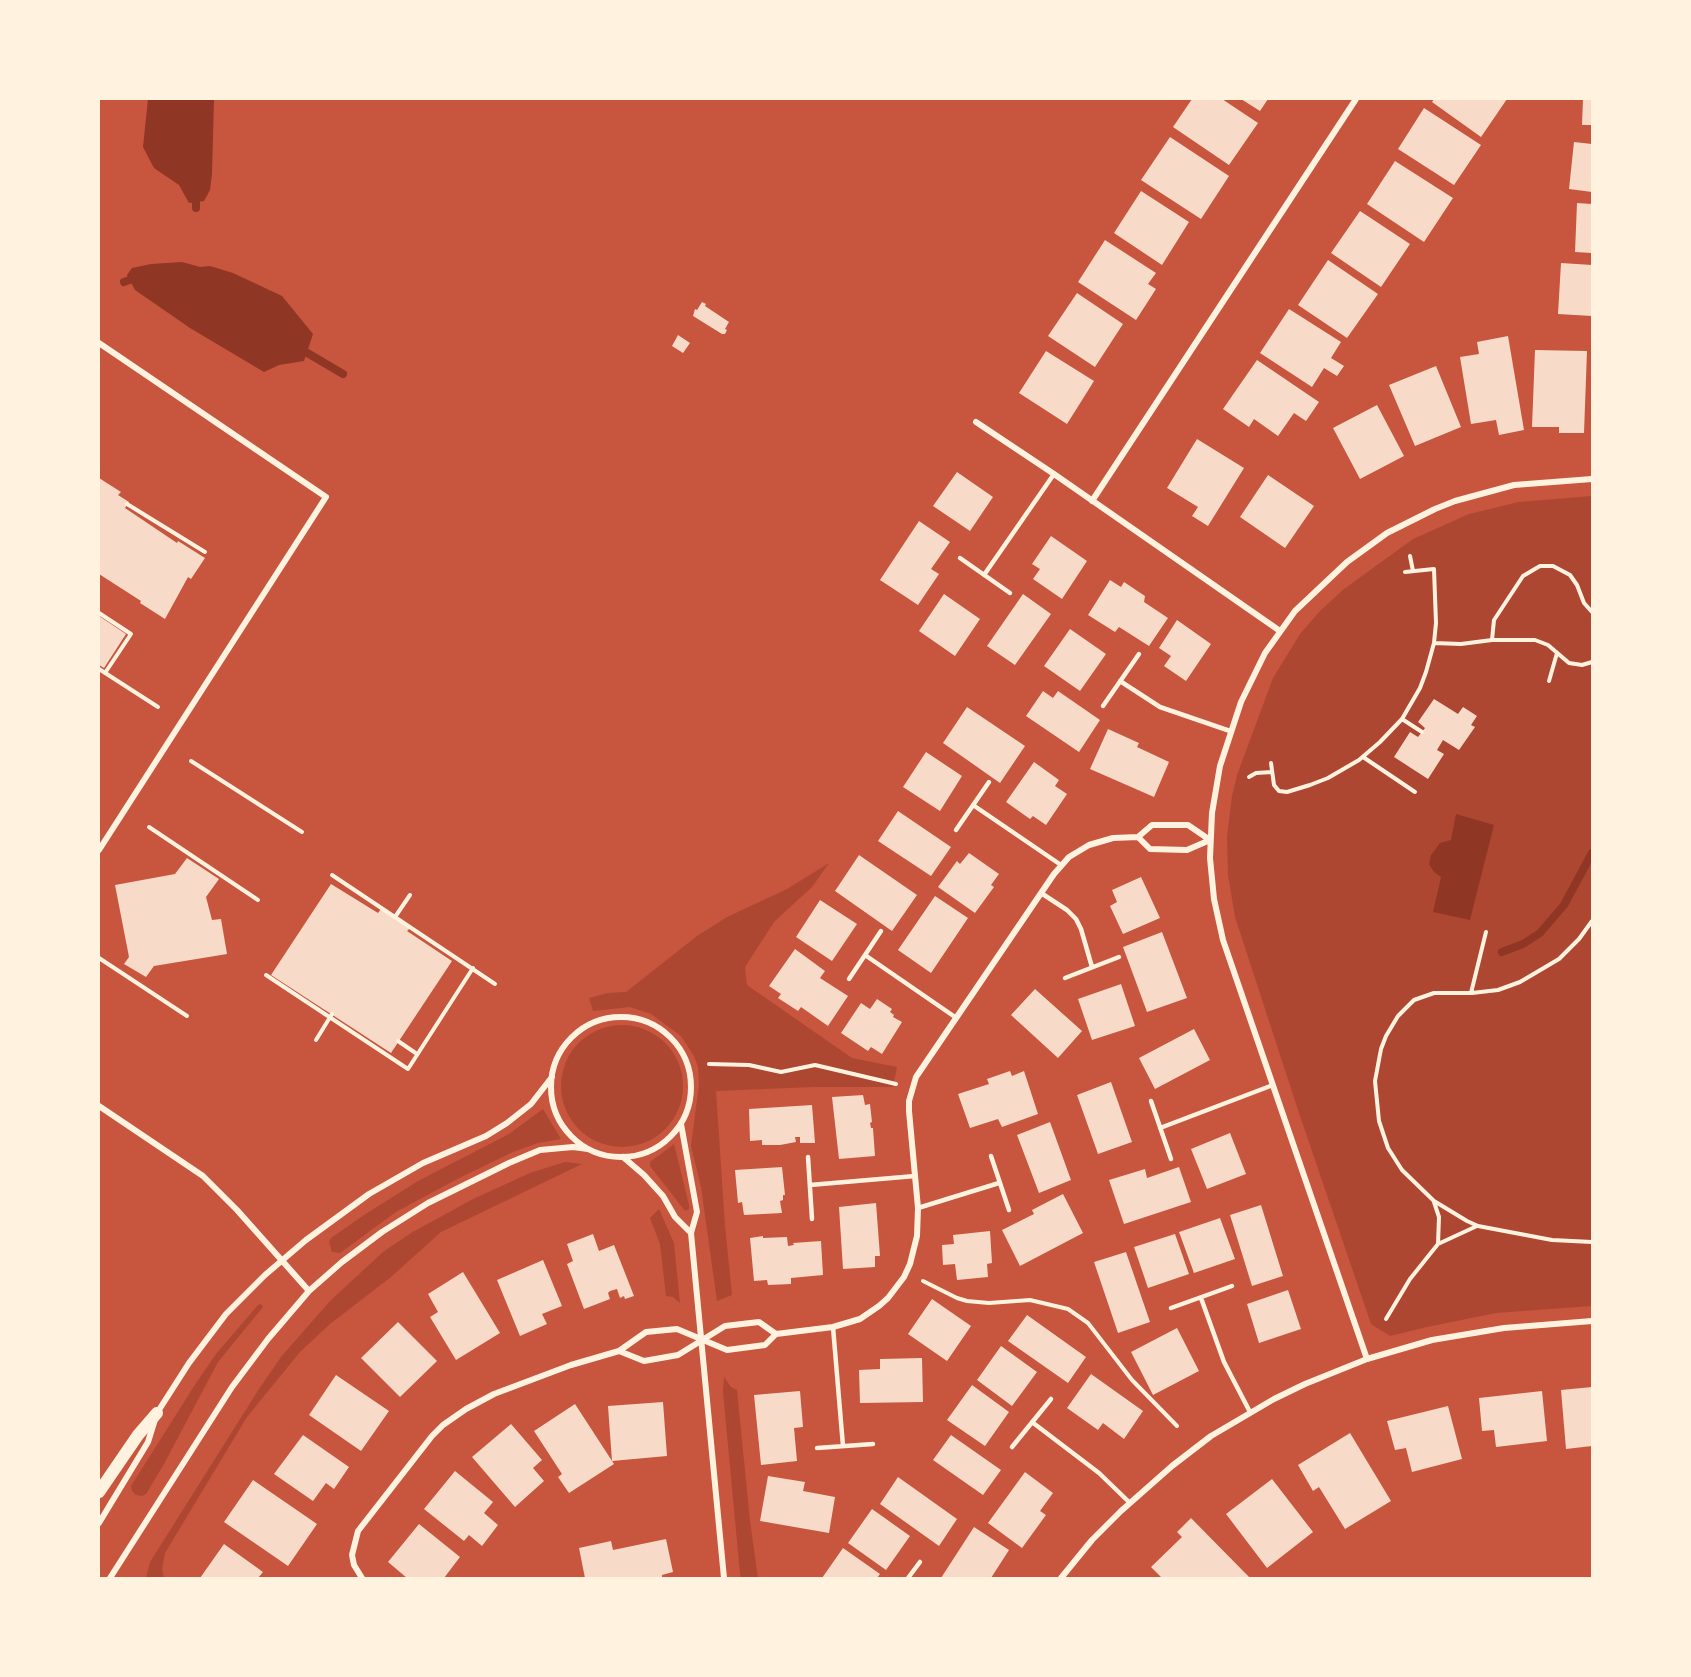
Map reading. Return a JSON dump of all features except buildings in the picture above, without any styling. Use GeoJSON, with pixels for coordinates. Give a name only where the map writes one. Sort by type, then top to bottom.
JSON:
{"type":"FeatureCollection","features":[{"type":"Feature","properties":{"kind":"main road"},"geometry":{"type":"LineString","coordinates":[[99,1492],[138,1435],[157,1413]]}},
{"type":"Feature","properties":{"kind":"street"},"geometry":{"type":"LineString","coordinates":[[1092,501],[1356,99]]}},
{"type":"Feature","properties":{"kind":"street"},"geometry":{"type":"LineString","coordinates":[[99,343],[326,497],[99,850]]}},
{"type":"Feature","properties":{"kind":"street"},"geometry":{"type":"LineString","coordinates":[[976,422],[1280,631]]}},
{"type":"Feature","properties":{"kind":"street"},"geometry":{"type":"LineString","coordinates":[[1367,1359],[1223,940],[1214,899],[1210,840],[1215,793],[1230,731],[1253,675],[1280,631],[1295,611],[1328,578],[1366,548],[1410,520],[1455,501],[1532,482],[1592,479]]}},
{"type":"Feature","properties":{"kind":"street"},"geometry":{"type":"LineString","coordinates":[[362,1578],[354,1565],[352,1555],[358,1531],[417,1454],[443,1425],[494,1394],[571,1365],[619,1352],[646,1332],[676,1329],[727,1350],[765,1345],[776,1334],[833,1327],[869,1314],[888,1298],[897,1288],[910,1264],[919,1223],[909,1111],[912,1089],[923,1064],[1041,892],[1061,865],[1078,851],[1100,841],[1138,837],[1152,825],[1188,825],[1210,840]]}},
{"type":"Feature","properties":{"kind":"street"},"geometry":{"type":"LineString","coordinates":[[99,834],[106,839]]}},
{"type":"Feature","properties":{"kind":"street"},"geometry":{"type":"LineString","coordinates":[[1138,837],[1150,849],[1187,850],[1210,840]]}},
{"type":"Feature","properties":{"kind":"street"},"geometry":{"type":"LineString","coordinates":[[110,1578],[232,1387],[268,1339],[309,1291],[342,1262],[382,1232],[428,1203],[540,1150],[573,1147],[623,1157],[640,1154],[670,1137],[681,1124],[691,1095],[688,1065],[673,1039],[648,1022],[633,1017],[618,1016],[589,1024],[576,1033],[564,1046],[556,1061],[551,1091],[558,1119],[566,1131],[588,1149]]}},
{"type":"Feature","properties":{"kind":"street"},"geometry":{"type":"LineString","coordinates":[[99,1523],[148,1442],[157,1413],[226,1314],[281,1261],[333,1219],[369,1194],[423,1163],[486,1136],[507,1123],[531,1104],[552,1077]]}},
{"type":"Feature","properties":{"kind":"street"},"geometry":{"type":"LineString","coordinates":[[99,1106],[203,1176],[231,1203],[309,1291]]}},
{"type":"Feature","properties":{"kind":"street"},"geometry":{"type":"LineString","coordinates":[[681,1124],[698,1212],[691,1233],[724,1578]]}},
{"type":"Feature","properties":{"kind":"street"},"geometry":{"type":"LineString","coordinates":[[623,1157],[649,1180],[663,1196],[675,1216],[691,1233]]}},
{"type":"Feature","properties":{"kind":"street"},"geometry":{"type":"LineString","coordinates":[[1061,1578],[1092,1540],[1129,1502],[1198,1445],[1250,1412],[1305,1384],[1367,1359],[1432,1340],[1483,1331],[1592,1321]]}},
{"type":"Feature","properties":{"kind":"street"},"geometry":{"type":"LineString","coordinates":[[619,1352],[644,1361],[678,1355],[725,1326],[759,1322],[776,1334]]}},
{"type":"Feature","properties":{"kind":"lane"},"geometry":{"type":"LineString","coordinates":[[984,575],[1054,474]]}},
{"type":"Feature","properties":{"kind":"lane"},"geometry":{"type":"LineString","coordinates":[[960,558],[1010,593]]}},
{"type":"Feature","properties":{"kind":"lane"},"geometry":{"type":"LineString","coordinates":[[1103,706],[1139,654]]}},
{"type":"Feature","properties":{"kind":"lane"},"geometry":{"type":"LineString","coordinates":[[1120,681],[1160,707],[1230,731]]}},
{"type":"Feature","properties":{"kind":"lane"},"geometry":{"type":"LineString","coordinates":[[956,830],[990,782]]}},
{"type":"Feature","properties":{"kind":"lane"},"geometry":{"type":"LineString","coordinates":[[973,806],[1061,865]]}},
{"type":"Feature","properties":{"kind":"lane"},"geometry":{"type":"LineString","coordinates":[[1041,892],[1076,919],[1092,967]]}},
{"type":"Feature","properties":{"kind":"lane"},"geometry":{"type":"LineString","coordinates":[[849,979],[881,931]]}},
{"type":"Feature","properties":{"kind":"lane"},"geometry":{"type":"LineString","coordinates":[[865,955],[955,1017]]}},
{"type":"Feature","properties":{"kind":"lane"},"geometry":{"type":"LineString","coordinates":[[1065,978],[1119,957]]}},
{"type":"Feature","properties":{"kind":"lane"},"geometry":{"type":"LineString","coordinates":[[1160,1128],[1273,1085]]}},
{"type":"Feature","properties":{"kind":"lane"},"geometry":{"type":"LineString","coordinates":[[1151,1101],[1171,1159]]}},
{"type":"Feature","properties":{"kind":"lane"},"geometry":{"type":"LineString","coordinates":[[808,1156],[812,1219]]}},
{"type":"Feature","properties":{"kind":"lane"},"geometry":{"type":"LineString","coordinates":[[992,1156],[1009,1210]]}},
{"type":"Feature","properties":{"kind":"lane"},"geometry":{"type":"LineString","coordinates":[[810,1185],[915,1176]]}},
{"type":"Feature","properties":{"kind":"lane"},"geometry":{"type":"LineString","coordinates":[[918,1208],[999,1183]]}},
{"type":"Feature","properties":{"kind":"lane"},"geometry":{"type":"LineString","coordinates":[[1171,1308],[1232,1286]]}},
{"type":"Feature","properties":{"kind":"lane"},"geometry":{"type":"LineString","coordinates":[[1202,1298],[1224,1362],[1250,1412]]}},
{"type":"Feature","properties":{"kind":"lane"},"geometry":{"type":"LineString","coordinates":[[833,1327],[843,1446]]}},
{"type":"Feature","properties":{"kind":"lane"},"geometry":{"type":"LineString","coordinates":[[1012,1447],[1051,1399]]}},
{"type":"Feature","properties":{"kind":"lane"},"geometry":{"type":"LineString","coordinates":[[1032,1422],[1100,1473],[1129,1502]]}},
{"type":"Feature","properties":{"kind":"lane"},"geometry":{"type":"LineString","coordinates":[[817,1448],[873,1444]]}},
{"type":"Feature","properties":{"kind":"lane"},"geometry":{"type":"LineString","coordinates":[[908,1578],[920,1562]]}},
{"type":"Feature","properties":{"kind":"path"},"geometry":{"type":"LineString","coordinates":[[127,504],[205,552]]}},
{"type":"Feature","properties":{"kind":"path"},"geometry":{"type":"LineString","coordinates":[[1410,556],[1413,571]]}},
{"type":"Feature","properties":{"kind":"path"},"geometry":{"type":"LineString","coordinates":[[1492,640],[1494,620],[1523,576],[1540,566],[1553,566],[1570,575],[1584,603],[1592,612]]}},
{"type":"Feature","properties":{"kind":"path"},"geometry":{"type":"LineString","coordinates":[[1271,764],[1276,789],[1287,792],[1329,778],[1363,757],[1402,719],[1420,688],[1434,643],[1436,605],[1434,569],[1405,572]]}},
{"type":"Feature","properties":{"kind":"path"},"geometry":{"type":"LineString","coordinates":[[99,614],[130,634],[105,673]]}},
{"type":"Feature","properties":{"kind":"path"},"geometry":{"type":"LineString","coordinates":[[1434,643],[1461,644],[1492,640],[1535,640],[1548,645],[1569,663],[1587,665],[1592,662]]}},
{"type":"Feature","properties":{"kind":"path"},"geometry":{"type":"LineString","coordinates":[[1549,681],[1557,652]]}},
{"type":"Feature","properties":{"kind":"path"},"geometry":{"type":"LineString","coordinates":[[99,669],[158,707]]}},
{"type":"Feature","properties":{"kind":"path"},"geometry":{"type":"LineString","coordinates":[[1402,719],[1422,732]]}},
{"type":"Feature","properties":{"kind":"path"},"geometry":{"type":"LineString","coordinates":[[1363,757],[1415,792]]}},
{"type":"Feature","properties":{"kind":"path"},"geometry":{"type":"LineString","coordinates":[[191,761],[302,832]]}},
{"type":"Feature","properties":{"kind":"path"},"geometry":{"type":"LineString","coordinates":[[1249,777],[1256,773],[1272,772]]}},
{"type":"Feature","properties":{"kind":"path"},"geometry":{"type":"LineString","coordinates":[[149,827],[258,900]]}},
{"type":"Feature","properties":{"kind":"path"},"geometry":{"type":"LineString","coordinates":[[332,875],[495,984]]}},
{"type":"Feature","properties":{"kind":"path"},"geometry":{"type":"LineString","coordinates":[[395,917],[410,895]]}},
{"type":"Feature","properties":{"kind":"path"},"geometry":{"type":"LineString","coordinates":[[1592,921],[1569,949],[1546,968],[1520,982],[1504,988],[1471,993],[1434,993],[1414,1000],[1391,1026],[1381,1049],[1375,1081],[1379,1121],[1388,1148],[1410,1180],[1434,1201],[1478,1226],[1552,1240],[1592,1242]]}},
{"type":"Feature","properties":{"kind":"path"},"geometry":{"type":"LineString","coordinates":[[1471,993],[1486,932]]}},
{"type":"Feature","properties":{"kind":"path"},"geometry":{"type":"LineString","coordinates":[[99,958],[187,1016]]}},
{"type":"Feature","properties":{"kind":"path"},"geometry":{"type":"LineString","coordinates":[[266,975],[408,1069],[473,968]]}},
{"type":"Feature","properties":{"kind":"path"},"geometry":{"type":"LineString","coordinates":[[316,1040],[331,1016]]}},
{"type":"Feature","properties":{"kind":"path"},"geometry":{"type":"LineString","coordinates":[[398,1041],[417,1054]]}},
{"type":"Feature","properties":{"kind":"path"},"geometry":{"type":"LineString","coordinates":[[709,1064],[742,1064],[781,1072],[815,1065],[896,1084]]}},
{"type":"Feature","properties":{"kind":"path"},"geometry":{"type":"LineString","coordinates":[[1434,1201],[1439,1217],[1438,1244]]}},
{"type":"Feature","properties":{"kind":"path"},"geometry":{"type":"LineString","coordinates":[[1386,1319],[1410,1279],[1438,1244],[1478,1226]]}},
{"type":"Feature","properties":{"kind":"path"},"geometry":{"type":"LineString","coordinates":[[923,1281],[967,1301],[998,1303],[1019,1299],[1068,1309],[1088,1323],[1132,1380],[1177,1426]]}},
{"type":"Feature","properties":{"kind":"shaded area"},"geometry":{"type":"Polygon","coordinates":[[[148,99],[214,99],[212,174],[210,190],[204,201],[189,203],[179,185],[154,168],[143,147],[148,99]]]}},
{"type":"Feature","properties":{"kind":"shaded area"},"geometry":{"type":"Polygon","coordinates":[[[182,262],[200,267],[210,266],[233,273],[282,296],[313,334],[304,361],[279,365],[264,372],[190,328],[135,290],[127,275],[132,268],[182,262]]]}},
{"type":"Feature","properties":{"kind":"shaded area"},"geometry":{"type":"Polygon","coordinates":[[[1592,496],[1592,1306],[1496,1313],[1390,1336],[1371,1324],[1235,917],[1228,875],[1227,837],[1237,775],[1273,678],[1300,634],[1344,589],[1413,539],[1469,514],[1519,502],[1592,496]]]}},
{"type":"Feature","properties":{"kind":"shaded area"},"geometry":{"type":"Polygon","coordinates":[[[1456,814],[1494,825],[1470,920],[1433,912],[1441,877],[1429,864],[1431,855],[1440,843],[1451,840],[1456,814]]]}},
{"type":"Feature","properties":{"kind":"shaded area"},"geometry":{"type":"Polygon","coordinates":[[[829,863],[812,887],[774,922],[745,967],[747,985],[852,1058],[897,1067],[893,1087],[813,1087],[716,1091],[732,1295],[717,1301],[701,1187],[691,1146],[699,1084],[698,1067],[694,1056],[681,1036],[651,1014],[630,1007],[593,1011],[589,998],[608,993],[626,992],[697,936],[727,917],[787,889],[829,863]]]}},
{"type":"Feature","properties":{"kind":"shaded area"},"geometry":{"type":"Polygon","coordinates":[[[622,1025],[645,1029],[665,1043],[679,1063],[683,1086],[679,1109],[665,1129],[645,1143],[622,1147],[599,1143],[579,1129],[565,1109],[561,1086],[565,1063],[579,1043],[599,1029],[622,1025]]]}},
{"type":"Feature","properties":{"kind":"shaded area"},"geometry":{"type":"Polygon","coordinates":[[[543,1109],[561,1139],[538,1143],[513,1152],[461,1177],[396,1212],[340,1253],[332,1252],[329,1242],[331,1238],[364,1215],[418,1181],[509,1134],[543,1109]]]}},
{"type":"Feature","properties":{"kind":"shaded area"},"geometry":{"type":"Polygon","coordinates":[[[674,1144],[689,1205],[689,1209],[685,1211],[650,1166],[650,1162],[674,1144]]]}},
{"type":"Feature","properties":{"kind":"shaded area"},"geometry":{"type":"Polygon","coordinates":[[[565,1162],[582,1164],[441,1232],[391,1277],[330,1324],[300,1352],[247,1417],[165,1553],[162,1569],[164,1578],[146,1578],[150,1562],[259,1389],[281,1357],[330,1301],[383,1252],[411,1233],[473,1199],[530,1173],[565,1162]]]}},
{"type":"Feature","properties":{"kind":"shaded area"},"geometry":{"type":"Polygon","coordinates":[[[659,1209],[674,1243],[680,1303],[673,1297],[666,1296],[660,1244],[650,1218],[659,1209]]]}},
{"type":"Feature","properties":{"kind":"shaded area"},"geometry":{"type":"Polygon","coordinates":[[[261,1304],[263,1307],[218,1362],[146,1494],[136,1495],[131,1486],[196,1383],[216,1354],[261,1304]]]}},
{"type":"Feature","properties":{"kind":"shaded area"},"geometry":{"type":"Polygon","coordinates":[[[724,1377],[731,1387],[737,1390],[758,1578],[741,1578],[740,1574],[723,1392],[724,1377]]]}},
{"type":"Feature","properties":{"kind":"waterway"},"geometry":{"type":"LineString","coordinates":[[196,191],[196,208]]}},
{"type":"Feature","properties":{"kind":"waterway"},"geometry":{"type":"LineString","coordinates":[[124,282],[140,276]]}},
{"type":"Feature","properties":{"kind":"waterway"},"geometry":{"type":"LineString","coordinates":[[299,348],[343,374]]}},
{"type":"Feature","properties":{"kind":"waterway"},"geometry":{"type":"LineString","coordinates":[[1502,952],[1523,944],[1540,933],[1564,905],[1592,853]]}}]}
